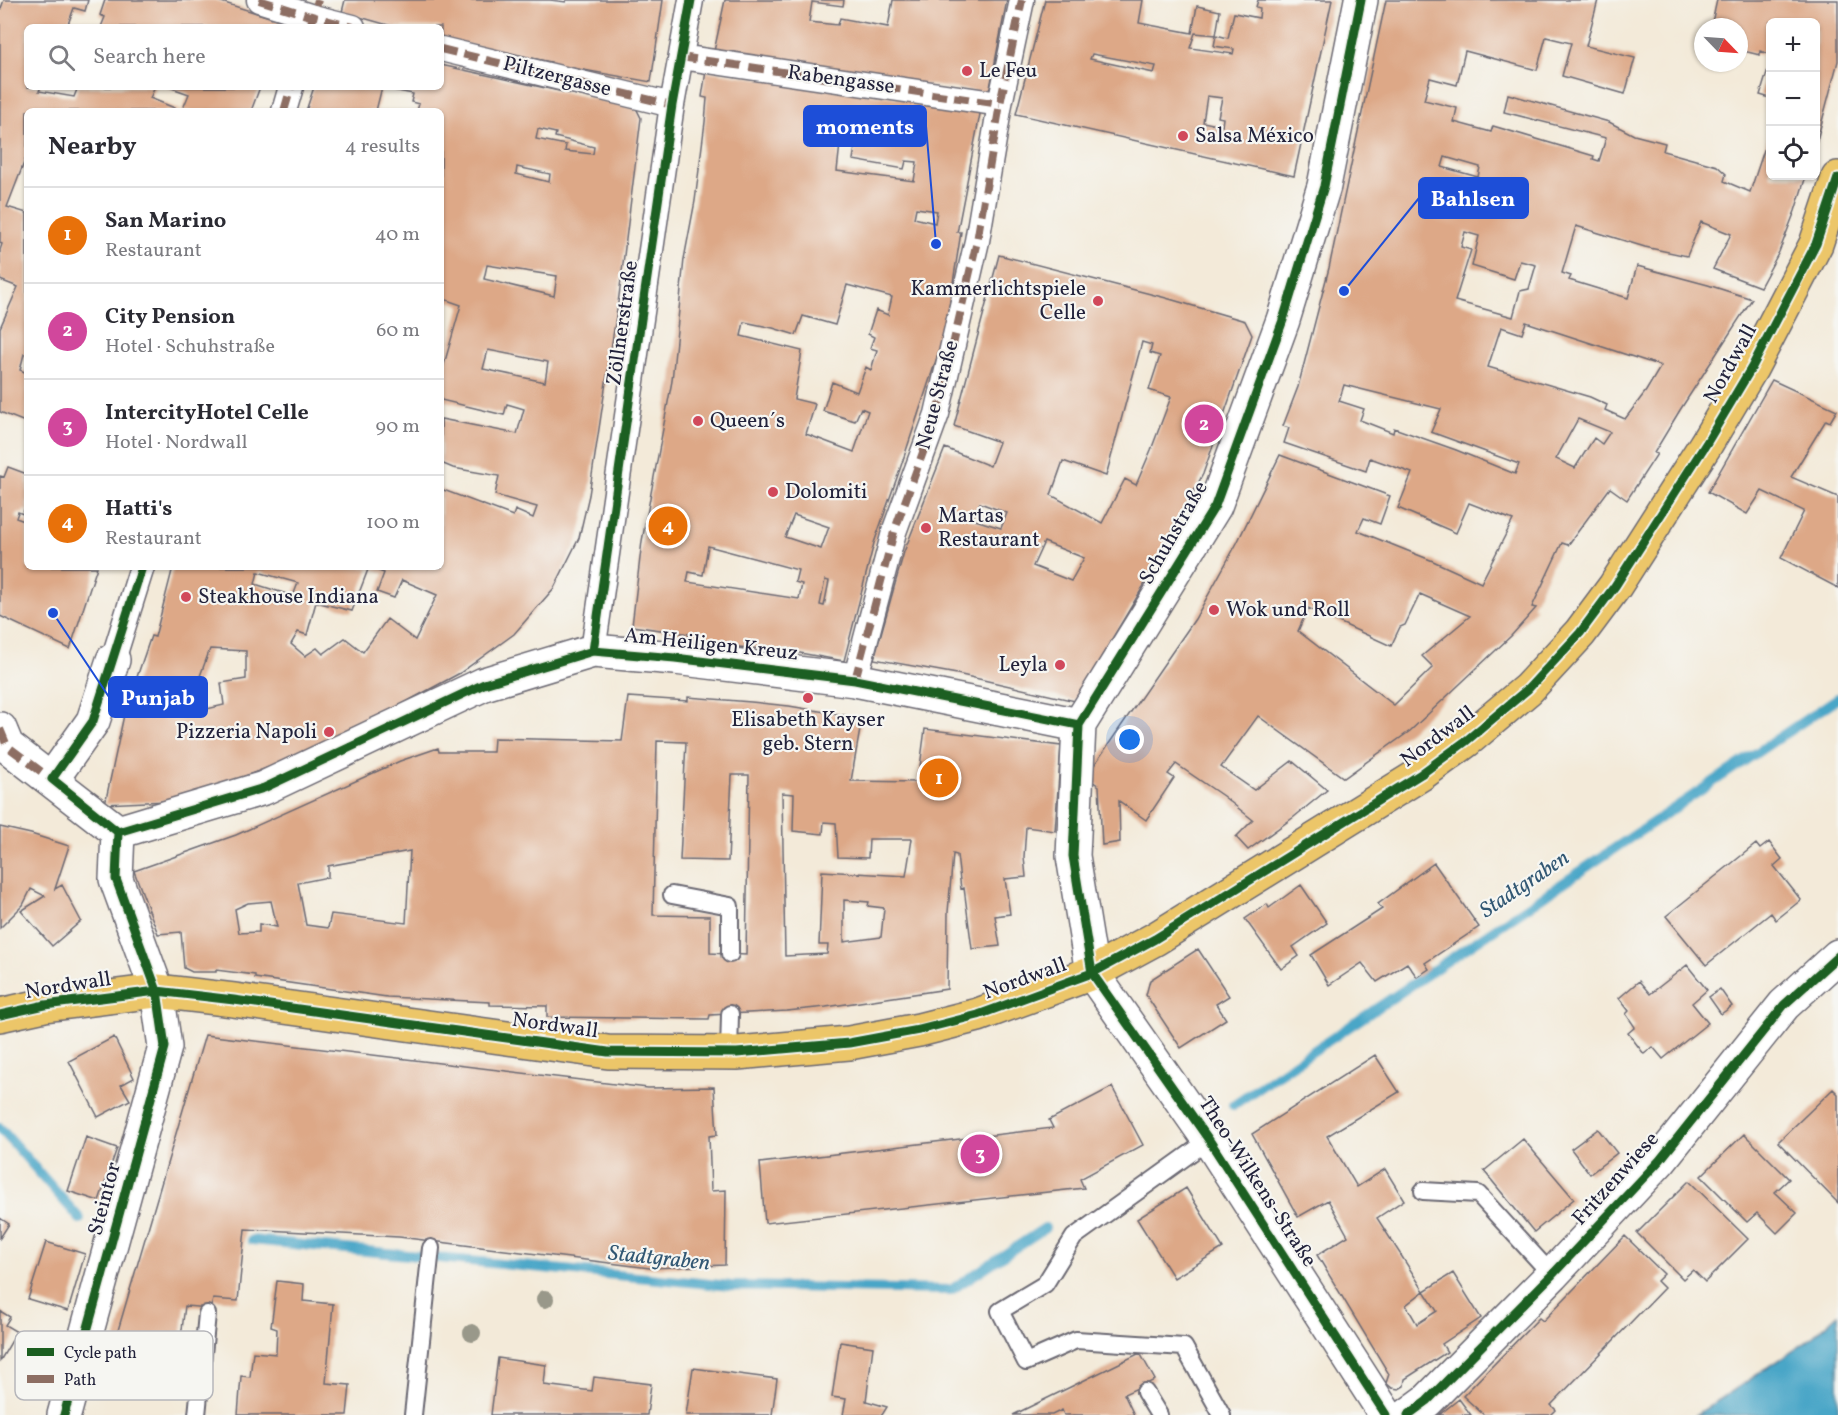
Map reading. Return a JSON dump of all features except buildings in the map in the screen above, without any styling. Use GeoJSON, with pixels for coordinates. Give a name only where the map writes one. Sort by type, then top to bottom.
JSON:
{"type":"FeatureCollection","features":[{"type":"Feature","properties":{"kind":"main road","name":"Nordwall"},"geometry":{"type":"LineString","coordinates":[[0,1016],[45,1005],[157,991],[608,1052],[729,1053],[849,1043],[919,1030],[978,1015],[1092,973],[1155,939],[1421,774],[1466,741],[1528,689],[1580,633],[1615,586],[1707,444],[1827,233],[1838,178]]}},
{"type":"Feature","properties":{"kind":"street"},"geometry":{"type":"LineString","coordinates":[[259,0],[342,24]]}},
{"type":"Feature","properties":{"kind":"street","name":"Zöllnerstraße"},"geometry":{"type":"LineString","coordinates":[[593,651],[672,105],[691,0]]}},
{"type":"Feature","properties":{"kind":"street","name":"Neue Straße"},"geometry":{"type":"LineString","coordinates":[[855,680],[894,532],[937,414],[977,241],[1000,104],[1022,0]]}},
{"type":"Feature","properties":{"kind":"street","name":"Schuhstraße"},"geometry":{"type":"LineString","coordinates":[[1092,973],[1073,856],[1079,725],[1215,506],[1283,320],[1324,186],[1361,0]]}},
{"type":"Feature","properties":{"kind":"street","name":"Piltzergasse"},"geometry":{"type":"LineString","coordinates":[[444,49],[672,105]]}},
{"type":"Feature","properties":{"kind":"street","name":"Rabengasse"},"geometry":{"type":"LineString","coordinates":[[681,57],[1000,104]]}},
{"type":"Feature","properties":{"kind":"street"},"geometry":{"type":"LineString","coordinates":[[285,108],[290,90]]}},
{"type":"Feature","properties":{"kind":"street"},"geometry":{"type":"LineString","coordinates":[[52,779],[93,721],[141,570]]}},
{"type":"Feature","properties":{"kind":"street","name":"Am Heiligen Kreuz"},"geometry":{"type":"LineString","coordinates":[[118,832],[264,788],[484,684],[593,651],[675,658],[855,680],[1079,725]]}},
{"type":"Feature","properties":{"kind":"street"},"geometry":{"type":"LineString","coordinates":[[2,742],[118,832]]}},
{"type":"Feature","properties":{"kind":"street","name":"Steintor"},"geometry":{"type":"LineString","coordinates":[[87,1331],[165,1047],[157,991],[116,879],[118,832]]}},
{"type":"Feature","properties":{"kind":"street","name":"Fritzenwiese"},"geometry":{"type":"LineString","coordinates":[[1408,1415],[1427,1401],[1552,1275],[1660,1160],[1784,1005],[1838,956]]}},
{"type":"Feature","properties":{"kind":"street","name":"Theo-Wilkens-Straße"},"geometry":{"type":"LineString","coordinates":[[1092,973],[1209,1140],[1386,1415]]}},
{"type":"Feature","properties":{"kind":"street","name":"Steintor"},"geometry":{"type":"LineString","coordinates":[[64,1415],[68,1400]]}},
{"type":"Feature","properties":{"kind":"lane"},"geometry":{"type":"LineString","coordinates":[[672,895],[730,906],[730,954]]}},
{"type":"Feature","properties":{"kind":"lane"},"geometry":{"type":"LineString","coordinates":[[729,1053],[730,1014]]}},
{"type":"Feature","properties":{"kind":"lane"},"geometry":{"type":"LineString","coordinates":[[1209,1140],[1074,1237],[1045,1284],[1000,1311],[1026,1362],[1076,1340],[1184,1347],[1222,1415]]}},
{"type":"Feature","properties":{"kind":"lane"},"geometry":{"type":"LineString","coordinates":[[1423,1191],[1478,1194],[1552,1275]]}},
{"type":"Feature","properties":{"kind":"lane"},"geometry":{"type":"LineString","coordinates":[[413,1415],[431,1248]]}},
{"type":"Feature","properties":{"kind":"lane"},"geometry":{"type":"LineString","coordinates":[[205,1331],[207,1314]]}},
{"type":"Feature","properties":{"kind":"lane"},"geometry":{"type":"LineString","coordinates":[[1145,1392],[1159,1415]]}},
{"type":"Feature","properties":{"kind":"lane"},"geometry":{"type":"LineString","coordinates":[[197,1415],[198,1400]]}},
{"type":"Feature","properties":{"kind":"water"},"geometry":{"type":"Polygon","coordinates":[[[1838,1314],[1838,1415],[1696,1415],[1808,1341],[1838,1314]]]}},
{"type":"Feature","properties":{"kind":"waterway","name":"Stadtgraben"},"geometry":{"type":"LineString","coordinates":[[1233,1105],[1838,698]]}},
{"type":"Feature","properties":{"kind":"waterway","name":"Stadtgraben"},"geometry":{"type":"LineString","coordinates":[[0,1128],[80,1219]]}},
{"type":"Feature","properties":{"kind":"waterway","name":"Stadtgraben"},"geometry":{"type":"LineString","coordinates":[[252,1240],[731,1286],[951,1290],[1045,1228]]}},
{"type":"Feature","properties":{"kind":"marked path"},"geometry":{"type":"LineString","coordinates":[[259,0],[341,24]]}},
{"type":"Feature","properties":{"kind":"marked path"},"geometry":{"type":"LineString","coordinates":[[311,24],[318,0]]}},
{"type":"Feature","properties":{"kind":"marked path"},"geometry":{"type":"LineString","coordinates":[[855,680],[894,532],[937,414],[977,241],[1000,104],[1022,0]]}},
{"type":"Feature","properties":{"kind":"marked path"},"geometry":{"type":"LineString","coordinates":[[444,50],[672,105]]}},
{"type":"Feature","properties":{"kind":"marked path"},"geometry":{"type":"LineString","coordinates":[[681,57],[1000,104]]}},
{"type":"Feature","properties":{"kind":"marked path"},"geometry":{"type":"LineString","coordinates":[[285,108],[290,90]]}},
{"type":"Feature","properties":{"kind":"marked path"},"geometry":{"type":"LineString","coordinates":[[0,729],[7,746],[55,782]]}},
{"type":"Feature","properties":{"kind":"cycle path"},"geometry":{"type":"LineString","coordinates":[[593,651],[672,105],[691,0]]}},
{"type":"Feature","properties":{"kind":"cycle path"},"geometry":{"type":"LineString","coordinates":[[1361,0],[1324,186],[1283,320],[1215,506],[1079,725],[1073,856],[1092,973],[1209,1140],[1386,1415]]}},
{"type":"Feature","properties":{"kind":"cycle path"},"geometry":{"type":"LineString","coordinates":[[0,1015],[45,1005],[157,991],[608,1052],[737,1053],[849,1043],[919,1030],[978,1015],[1092,973],[1155,939],[1421,774],[1466,741],[1528,689],[1580,633],[1615,586],[1706,444],[1752,367],[1816,244],[1838,178]]}},
{"type":"Feature","properties":{"kind":"cycle path"},"geometry":{"type":"LineString","coordinates":[[118,832],[52,779],[93,721],[141,570]]}},
{"type":"Feature","properties":{"kind":"cycle path"},"geometry":{"type":"LineString","coordinates":[[118,832],[264,788],[484,684],[593,651],[675,658],[855,680],[1079,725]]}},
{"type":"Feature","properties":{"kind":"cycle path"},"geometry":{"type":"LineString","coordinates":[[87,1331],[165,1047],[157,991],[116,879],[118,832]]}},
{"type":"Feature","properties":{"kind":"cycle path"},"geometry":{"type":"LineString","coordinates":[[1408,1415],[1427,1401],[1552,1275],[1660,1160],[1784,1005],[1838,956]]}},
{"type":"Feature","properties":{"kind":"cycle path"},"geometry":{"type":"LineString","coordinates":[[64,1415],[68,1400]]}},
{"type":"Feature","properties":{"kind":"place","name":"Le Feu"},"geometry":{"type":"Point","coordinates":[967,71]}},
{"type":"Feature","properties":{"kind":"place","name":"Salsa México"},"geometry":{"type":"Point","coordinates":[1183,136]}},
{"type":"Feature","properties":{"kind":"place","name":"moments"},"geometry":{"type":"Point","coordinates":[936,244]}},
{"type":"Feature","properties":{"kind":"place","name":"Bahlsen"},"geometry":{"type":"Point","coordinates":[1344,291]}},
{"type":"Feature","properties":{"kind":"place","name":"Kammerlichtspiele Celle"},"geometry":{"type":"Point","coordinates":[1098,301]}},
{"type":"Feature","properties":{"kind":"place","name":"Queen´s"},"geometry":{"type":"Point","coordinates":[698,421]}},
{"type":"Feature","properties":{"kind":"place","name":"City Pension"},"geometry":{"type":"Point","coordinates":[1204,424]}},
{"type":"Feature","properties":{"kind":"place","name":"Dolomiti"},"geometry":{"type":"Point","coordinates":[773,492]}},
{"type":"Feature","properties":{"kind":"place","name":"Hatti's"},"geometry":{"type":"Point","coordinates":[668,526]}},
{"type":"Feature","properties":{"kind":"place","name":"Martas Restaurant"},"geometry":{"type":"Point","coordinates":[926,528]}},
{"type":"Feature","properties":{"kind":"place","name":"Steakhouse Indiana"},"geometry":{"type":"Point","coordinates":[186,597]}},
{"type":"Feature","properties":{"kind":"place","name":"Wok und Roll"},"geometry":{"type":"Point","coordinates":[1214,610]}},
{"type":"Feature","properties":{"kind":"place","name":"Punjab"},"geometry":{"type":"Point","coordinates":[53,613]}},
{"type":"Feature","properties":{"kind":"place","name":"Leyla"},"geometry":{"type":"Point","coordinates":[1060,665]}},
{"type":"Feature","properties":{"kind":"place","name":"Elisabeth Kayser geb. Stern"},"geometry":{"type":"Point","coordinates":[808,698]}},
{"type":"Feature","properties":{"kind":"place","name":"Pizzeria Napoli"},"geometry":{"type":"Point","coordinates":[329,732]}},
{"type":"Feature","properties":{"kind":"place","name":"San Marino"},"geometry":{"type":"Point","coordinates":[939,778]}},
{"type":"Feature","properties":{"kind":"place","name":"IntercityHotel Celle"},"geometry":{"type":"Point","coordinates":[980,1154]}}]}
